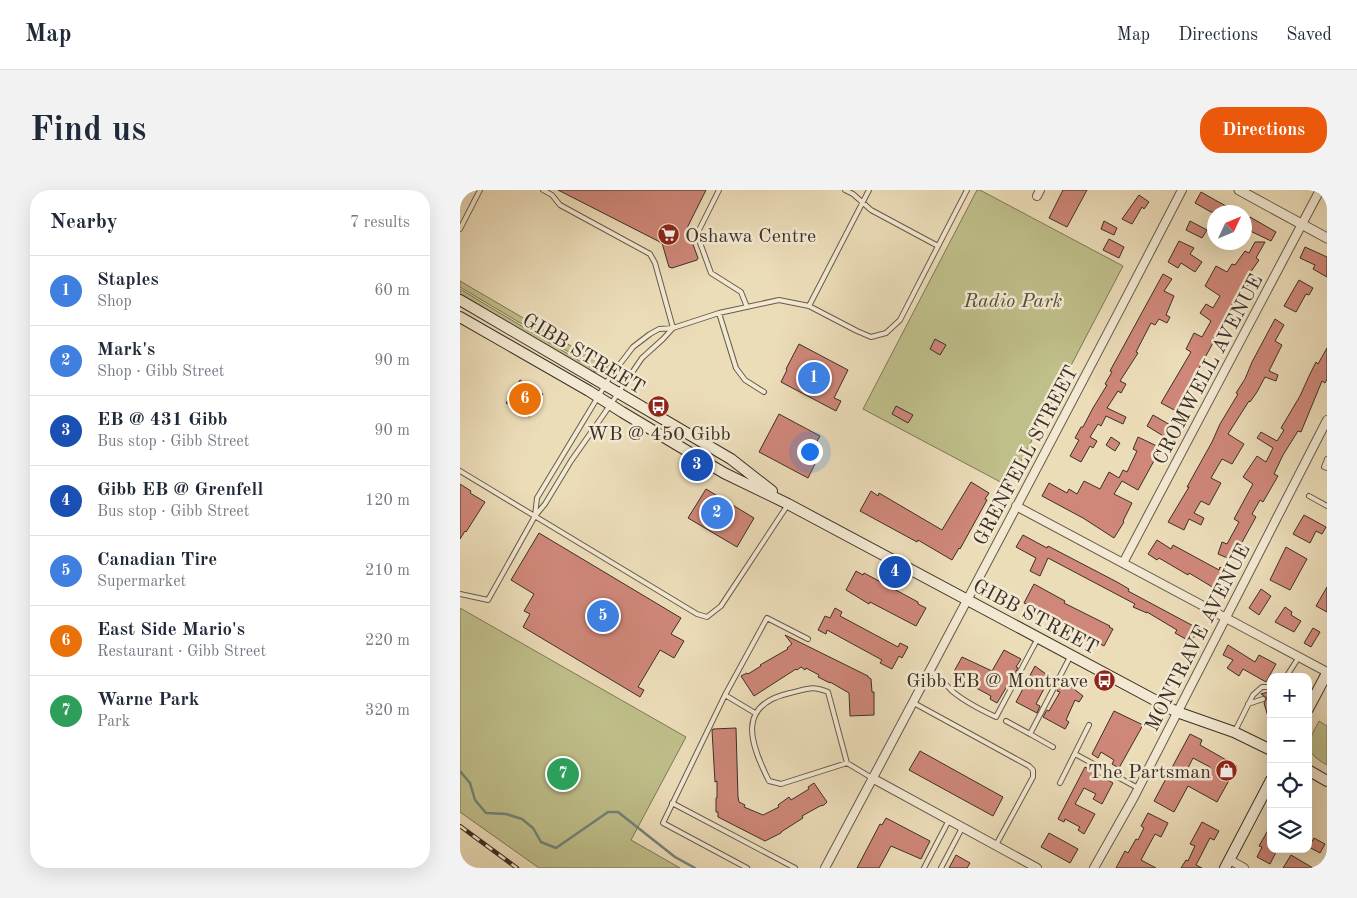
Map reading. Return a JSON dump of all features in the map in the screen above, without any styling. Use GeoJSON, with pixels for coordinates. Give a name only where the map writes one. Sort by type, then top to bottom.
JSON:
{"type":"FeatureCollection","features":[{"type":"Feature","properties":{"kind":"main road","name":"GIBB STREET"},"geometry":{"type":"LineString","coordinates":[[460,300],[731,459],[788,504]]}},
{"type":"Feature","properties":{"kind":"main road","name":"GIBB STREET"},"geometry":{"type":"LineString","coordinates":[[460,316],[724,473],[788,504],[1177,712],[1234,732],[1267,748]]}},
{"type":"Feature","properties":{"kind":"main road"},"geometry":{"type":"LineString","coordinates":[[1312,701],[1327,673]]}},
{"type":"Feature","properties":{"kind":"main road"},"geometry":{"type":"LineString","coordinates":[[1312,772],[1327,781]]}},
{"type":"Feature","properties":{"kind":"main road"},"geometry":{"type":"LineString","coordinates":[[1228,864],[1267,788]]}},
{"type":"Feature","properties":{"kind":"street","name":"GRENFELL STREET"},"geometry":{"type":"LineString","coordinates":[[825,868],[966,599],[1073,402],[1182,190]]}},
{"type":"Feature","properties":{"kind":"street"},"geometry":{"type":"LineString","coordinates":[[1239,190],[1327,238]]}},
{"type":"Feature","properties":{"kind":"street","name":"CROMWELL AVENUE"},"geometry":{"type":"LineString","coordinates":[[1123,563],[1320,190]]}},
{"type":"Feature","properties":{"kind":"street","name":"MONTRAVE AVENUE"},"geometry":{"type":"LineString","coordinates":[[1095,868],[1326,423]]}},
{"type":"Feature","properties":{"kind":"street"},"geometry":{"type":"LineString","coordinates":[[1016,506],[1327,673]]}},
{"type":"Feature","properties":{"kind":"street"},"geometry":{"type":"LineString","coordinates":[[872,778],[1037,868]]}},
{"type":"Feature","properties":{"kind":"street"},"geometry":{"type":"LineString","coordinates":[[1228,864],[1244,868]]}},
{"type":"Feature","properties":{"kind":"lane"},"geometry":{"type":"LineString","coordinates":[[460,229],[480,190]]}},
{"type":"Feature","properties":{"kind":"lane"},"geometry":{"type":"LineString","coordinates":[[543,190],[552,195],[560,205],[650,254],[655,263],[673,328]]}},
{"type":"Feature","properties":{"kind":"lane"},"geometry":{"type":"LineString","coordinates":[[552,195],[555,190]]}},
{"type":"Feature","properties":{"kind":"lane"},"geometry":{"type":"LineString","coordinates":[[719,190],[699,230],[699,240],[711,273],[741,292],[747,307]]}},
{"type":"Feature","properties":{"kind":"lane"},"geometry":{"type":"LineString","coordinates":[[845,190],[871,210],[938,246]]}},
{"type":"Feature","properties":{"kind":"lane"},"geometry":{"type":"LineString","coordinates":[[809,306],[869,190]]}},
{"type":"Feature","properties":{"kind":"lane"},"geometry":{"type":"LineString","coordinates":[[535,516],[537,498],[597,396],[626,356],[640,341],[659,329],[673,328],[719,314],[779,300],[809,306],[865,335],[874,336],[886,333],[900,320],[967,190]]}},
{"type":"Feature","properties":{"kind":"lane"},"geometry":{"type":"LineString","coordinates":[[719,314],[736,368],[745,380],[764,392]]}},
{"type":"Feature","properties":{"kind":"lane"},"geometry":{"type":"LineString","coordinates":[[460,594],[488,600],[535,516],[570,461],[642,358],[673,328]]}},
{"type":"Feature","properties":{"kind":"lane"},"geometry":{"type":"LineString","coordinates":[[1327,459],[1324,467],[1327,468]]}},
{"type":"Feature","properties":{"kind":"lane"},"geometry":{"type":"LineString","coordinates":[[460,471],[697,614],[707,617],[721,606],[788,504]]}},
{"type":"Feature","properties":{"kind":"lane"},"geometry":{"type":"LineString","coordinates":[[1309,496],[1327,506]]}},
{"type":"Feature","properties":{"kind":"lane"},"geometry":{"type":"LineString","coordinates":[[747,868],[663,823],[725,695],[767,618],[808,639]]}},
{"type":"Feature","properties":{"kind":"lane"},"geometry":{"type":"LineString","coordinates":[[929,670],[959,695],[996,717],[1038,638]]}},
{"type":"Feature","properties":{"kind":"lane"},"geometry":{"type":"LineString","coordinates":[[1030,734],[1071,655]]}},
{"type":"Feature","properties":{"kind":"lane"},"geometry":{"type":"LineString","coordinates":[[1288,673],[1298,657]]}},
{"type":"Feature","properties":{"kind":"lane"},"geometry":{"type":"LineString","coordinates":[[847,763],[780,784],[769,781],[752,740],[755,713],[764,703],[775,696],[816,687],[828,692],[847,763],[872,778]]}},
{"type":"Feature","properties":{"kind":"lane"},"geometry":{"type":"LineString","coordinates":[[1234,732],[1253,695],[1258,689],[1267,687]]}},
{"type":"Feature","properties":{"kind":"lane"},"geometry":{"type":"LineString","coordinates":[[725,695],[755,713]]}},
{"type":"Feature","properties":{"kind":"lane"},"geometry":{"type":"LineString","coordinates":[[1248,704],[1263,699]]}},
{"type":"Feature","properties":{"kind":"lane"},"geometry":{"type":"LineString","coordinates":[[912,702],[1021,761],[1033,770],[1033,776],[996,846]]}},
{"type":"Feature","properties":{"kind":"lane"},"geometry":{"type":"LineString","coordinates":[[1006,721],[1053,747]]}},
{"type":"Feature","properties":{"kind":"lane"},"geometry":{"type":"LineString","coordinates":[[1060,783],[1089,725]]}},
{"type":"Feature","properties":{"kind":"lane"},"geometry":{"type":"LineString","coordinates":[[1075,754],[1138,788]]}},
{"type":"Feature","properties":{"kind":"lane"},"geometry":{"type":"LineString","coordinates":[[672,804],[795,868]]}},
{"type":"Feature","properties":{"kind":"lane"},"geometry":{"type":"LineString","coordinates":[[924,868],[949,820]]}},
{"type":"Feature","properties":{"kind":"lane"},"geometry":{"type":"LineString","coordinates":[[941,868],[962,828]]}},
{"type":"Feature","properties":{"kind":"green space","name":"Radio Park"},"geometry":{"type":"Polygon","coordinates":[[[977,190],[1123,266],[1008,486],[863,409],[977,190]]]}},
{"type":"Feature","properties":{"kind":"green space"},"geometry":{"type":"Polygon","coordinates":[[[460,281],[595,360],[600,355],[612,363],[606,368],[599,370],[460,287],[460,281]]]}},
{"type":"Feature","properties":{"kind":"green space"},"geometry":{"type":"Polygon","coordinates":[[[460,289],[597,372],[590,371],[460,294],[460,289]]]}},
{"type":"Feature","properties":{"kind":"green space"},"geometry":{"type":"Polygon","coordinates":[[[460,608],[686,737],[631,840],[680,868],[539,868],[460,812],[460,608]]]}},
{"type":"Feature","properties":{"kind":"green space"},"geometry":{"type":"Polygon","coordinates":[[[1319,721],[1327,726],[1327,765],[1312,753],[1312,736],[1319,721]]]}},
{"type":"Feature","properties":{"kind":"building","name":"Oshawa Centre"},"geometry":{"type":"Polygon","coordinates":[[[558,190],[706,190],[687,228],[698,258],[697,260],[672,268],[669,267],[662,243],[558,190]]]}},
{"type":"Feature","properties":{"kind":"building"},"geometry":{"type":"Polygon","coordinates":[[[1063,190],[1087,190],[1067,227],[1049,218],[1063,190]]]}},
{"type":"Feature","properties":{"kind":"building"},"geometry":{"type":"Polygon","coordinates":[[[1201,192],[1224,205],[1207,205],[1207,210],[1195,203],[1201,192]]]}},
{"type":"Feature","properties":{"kind":"building"},"geometry":{"type":"Polygon","coordinates":[[[1139,195],[1149,202],[1144,209],[1142,207],[1132,224],[1122,219],[1139,195]]]}},
{"type":"Feature","properties":{"kind":"building"},"geometry":{"type":"Polygon","coordinates":[[[1252,218],[1276,232],[1271,241],[1252,232],[1252,218]]]}},
{"type":"Feature","properties":{"kind":"building"},"geometry":{"type":"Polygon","coordinates":[[[1104,221],[1117,228],[1114,235],[1101,229],[1104,221]]]}},
{"type":"Feature","properties":{"kind":"building"},"geometry":{"type":"Polygon","coordinates":[[[1190,221],[1207,230],[1202,238],[1186,230],[1190,221]]]}},
{"type":"Feature","properties":{"kind":"building"},"geometry":{"type":"Polygon","coordinates":[[[1109,239],[1124,247],[1119,258],[1103,250],[1109,239]]]}},
{"type":"Feature","properties":{"kind":"building"},"geometry":{"type":"Polygon","coordinates":[[[1179,241],[1194,248],[1190,254],[1202,262],[1195,272],[1181,263],[1178,268],[1168,262],[1179,241]]]}},
{"type":"Feature","properties":{"kind":"building"},"geometry":{"type":"Polygon","coordinates":[[[1255,242],[1265,242],[1256,258],[1259,260],[1250,273],[1254,275],[1248,286],[1243,284],[1232,305],[1235,307],[1229,317],[1227,316],[1211,342],[1213,343],[1191,383],[1178,412],[1161,403],[1191,352],[1186,349],[1194,333],[1202,337],[1211,321],[1200,313],[1206,304],[1213,308],[1220,296],[1205,286],[1216,266],[1227,272],[1232,264],[1235,265],[1245,251],[1249,253],[1255,242]]]}},
{"type":"Feature","properties":{"kind":"building"},"geometry":{"type":"Polygon","coordinates":[[[1305,247],[1327,257],[1327,277],[1313,269],[1315,265],[1300,258],[1305,247]]]}},
{"type":"Feature","properties":{"kind":"building"},"geometry":{"type":"Polygon","coordinates":[[[1163,274],[1172,279],[1164,291],[1174,296],[1166,315],[1170,317],[1167,323],[1159,319],[1155,325],[1151,323],[1136,352],[1138,353],[1120,381],[1126,384],[1121,393],[1118,391],[1107,408],[1126,417],[1123,424],[1106,416],[1101,426],[1098,424],[1090,437],[1097,441],[1093,448],[1090,446],[1081,462],[1070,456],[1079,440],[1075,438],[1107,385],[1105,384],[1112,372],[1110,371],[1163,274]]]}},
{"type":"Feature","properties":{"kind":"building"},"geometry":{"type":"Polygon","coordinates":[[[1299,280],[1313,288],[1309,295],[1306,294],[1296,312],[1284,306],[1299,280]]]}},
{"type":"Feature","properties":{"kind":"building"},"geometry":{"type":"Polygon","coordinates":[[[1275,319],[1284,325],[1275,341],[1282,345],[1269,371],[1278,375],[1276,381],[1265,377],[1228,434],[1244,444],[1232,464],[1222,459],[1211,478],[1221,483],[1209,505],[1201,501],[1194,513],[1204,518],[1201,525],[1189,519],[1184,530],[1168,522],[1189,487],[1187,487],[1238,394],[1236,393],[1275,319]]]}},
{"type":"Feature","properties":{"kind":"building"},"geometry":{"type":"Polygon","coordinates":[[[935,339],[946,345],[940,355],[930,349],[935,339]]]}},
{"type":"Feature","properties":{"kind":"building"},"geometry":{"type":"Polygon","coordinates":[[[799,344],[848,370],[834,398],[841,401],[836,411],[781,382],[799,344]]]}},
{"type":"Feature","properties":{"kind":"building"},"geometry":{"type":"Polygon","coordinates":[[[1327,348],[1327,379],[1325,383],[1322,381],[1301,432],[1298,431],[1283,455],[1274,474],[1278,476],[1263,502],[1260,500],[1252,514],[1256,517],[1241,544],[1238,543],[1230,559],[1218,554],[1222,542],[1227,544],[1239,522],[1234,519],[1253,484],[1243,477],[1257,456],[1266,462],[1273,448],[1257,438],[1261,432],[1277,441],[1284,430],[1281,428],[1300,396],[1316,362],[1318,364],[1327,348]]]}},
{"type":"Feature","properties":{"kind":"building"},"geometry":{"type":"Polygon","coordinates":[[[520,380],[543,394],[529,417],[506,403],[520,380]]]}},
{"type":"Feature","properties":{"kind":"building"},"geometry":{"type":"Polygon","coordinates":[[[896,406],[913,415],[908,423],[892,414],[896,406]]]}},
{"type":"Feature","properties":{"kind":"building"},"geometry":{"type":"Polygon","coordinates":[[[779,414],[820,436],[809,456],[817,460],[808,478],[759,452],[779,414]]]}},
{"type":"Feature","properties":{"kind":"building"},"geometry":{"type":"Polygon","coordinates":[[[1153,415],[1172,426],[1165,437],[1147,426],[1153,415]]]}},
{"type":"Feature","properties":{"kind":"building"},"geometry":{"type":"Polygon","coordinates":[[[1111,437],[1120,443],[1115,451],[1106,445],[1111,437]]]}},
{"type":"Feature","properties":{"kind":"building"},"geometry":{"type":"Polygon","coordinates":[[[1138,437],[1161,448],[1138,490],[1122,481],[1114,494],[1132,503],[1124,522],[1114,538],[1083,518],[1042,496],[1049,483],[1067,493],[1069,489],[1077,494],[1084,481],[1100,489],[1109,472],[1119,478],[1123,470],[1127,472],[1137,451],[1133,449],[1138,437]]]}},
{"type":"Feature","properties":{"kind":"building"},"geometry":{"type":"Polygon","coordinates":[[[971,482],[989,493],[960,549],[952,560],[918,540],[917,542],[860,511],[871,491],[878,496],[879,493],[942,530],[971,482]]]}},
{"type":"Feature","properties":{"kind":"building"},"geometry":{"type":"Polygon","coordinates":[[[460,484],[485,502],[460,539],[460,484]]]}},
{"type":"Feature","properties":{"kind":"building"},"geometry":{"type":"Polygon","coordinates":[[[706,489],[754,518],[737,547],[688,518],[706,489]]]}},
{"type":"Feature","properties":{"kind":"building"},"geometry":{"type":"Polygon","coordinates":[[[1304,515],[1326,527],[1322,534],[1316,531],[1310,543],[1293,534],[1304,515]]]}},
{"type":"Feature","properties":{"kind":"building"},"geometry":{"type":"Polygon","coordinates":[[[539,533],[681,618],[671,634],[684,641],[674,658],[660,650],[638,687],[644,690],[640,697],[523,627],[530,614],[524,611],[534,594],[511,580],[539,533]]]}},
{"type":"Feature","properties":{"kind":"building"},"geometry":{"type":"Polygon","coordinates":[[[1023,535],[1117,582],[1129,589],[1128,591],[1199,629],[1191,642],[1175,633],[1177,630],[1147,612],[1133,607],[1135,604],[1048,558],[1040,576],[1030,571],[1036,558],[1016,547],[1023,535]]]}},
{"type":"Feature","properties":{"kind":"building"},"geometry":{"type":"Polygon","coordinates":[[[1157,540],[1171,549],[1173,545],[1219,570],[1220,567],[1229,573],[1219,591],[1189,573],[1188,575],[1159,558],[1157,560],[1148,554],[1157,540]]]}},
{"type":"Feature","properties":{"kind":"building"},"geometry":{"type":"Polygon","coordinates":[[[1286,547],[1307,559],[1290,590],[1270,580],[1286,547]]]}},
{"type":"Feature","properties":{"kind":"building"},"geometry":{"type":"Polygon","coordinates":[[[856,571],[863,575],[864,573],[926,608],[916,626],[870,602],[869,604],[846,590],[856,571]]]}},
{"type":"Feature","properties":{"kind":"building"},"geometry":{"type":"Polygon","coordinates":[[[1034,584],[1065,601],[1064,603],[1110,626],[1113,629],[1104,646],[1024,603],[1034,584]]]}},
{"type":"Feature","properties":{"kind":"building"},"geometry":{"type":"Polygon","coordinates":[[[1327,587],[1327,612],[1316,606],[1327,587]]]}},
{"type":"Feature","properties":{"kind":"building"},"geometry":{"type":"Polygon","coordinates":[[[1261,589],[1271,596],[1259,615],[1249,608],[1261,589]]]}},
{"type":"Feature","properties":{"kind":"building"},"geometry":{"type":"Polygon","coordinates":[[[1285,607],[1292,612],[1291,615],[1301,621],[1294,632],[1275,622],[1285,607]]]}},
{"type":"Feature","properties":{"kind":"building"},"geometry":{"type":"Polygon","coordinates":[[[835,608],[842,612],[840,616],[898,647],[900,643],[908,647],[902,658],[899,656],[892,669],[880,663],[882,660],[827,630],[826,634],[818,630],[825,616],[830,618],[835,608]]]}},
{"type":"Feature","properties":{"kind":"building"},"geometry":{"type":"Polygon","coordinates":[[[1313,628],[1320,632],[1311,647],[1304,643],[1313,628]]]}},
{"type":"Feature","properties":{"kind":"building"},"geometry":{"type":"Polygon","coordinates":[[[785,635],[868,676],[871,679],[872,692],[874,692],[874,715],[850,716],[849,693],[818,677],[819,675],[801,667],[754,696],[741,676],[748,674],[788,649],[792,644],[785,635]]]}},
{"type":"Feature","properties":{"kind":"building"},"geometry":{"type":"Polygon","coordinates":[[[1228,645],[1255,662],[1259,655],[1276,664],[1271,673],[1267,673],[1266,682],[1243,669],[1239,676],[1227,668],[1233,660],[1223,655],[1228,645]]]}},
{"type":"Feature","properties":{"kind":"building"},"geometry":{"type":"Polygon","coordinates":[[[1004,650],[1021,659],[1016,667],[1018,668],[997,703],[990,699],[991,696],[952,675],[962,657],[992,671],[1004,650]]]}},
{"type":"Feature","properties":{"kind":"building"},"geometry":{"type":"Polygon","coordinates":[[[1035,666],[1054,680],[1050,687],[1046,685],[1036,704],[1040,706],[1037,713],[1016,702],[1035,666]]]}},
{"type":"Feature","properties":{"kind":"building"},"geometry":{"type":"Polygon","coordinates":[[[1065,682],[1083,696],[1079,702],[1075,700],[1066,720],[1069,722],[1065,729],[1043,717],[1047,710],[1049,711],[1060,692],[1057,691],[1061,683],[1063,685],[1065,682]]]}},
{"type":"Feature","properties":{"kind":"building"},"geometry":{"type":"Polygon","coordinates":[[[1267,692],[1267,698],[1261,694],[1267,692]]]}},
{"type":"Feature","properties":{"kind":"building"},"geometry":{"type":"Polygon","coordinates":[[[1267,698],[1267,713],[1264,703],[1267,698]]]}},
{"type":"Feature","properties":{"kind":"building"},"geometry":{"type":"Polygon","coordinates":[[[1114,711],[1143,725],[1119,768],[1112,764],[1114,760],[1101,752],[1098,758],[1092,754],[1114,711]]]}},
{"type":"Feature","properties":{"kind":"building"},"geometry":{"type":"Polygon","coordinates":[[[736,728],[738,797],[739,802],[745,805],[744,807],[763,815],[779,807],[778,805],[789,797],[791,800],[809,789],[808,787],[814,783],[827,802],[802,816],[803,818],[781,833],[765,841],[718,817],[718,812],[716,812],[717,781],[715,782],[712,730],[736,728]]]}},
{"type":"Feature","properties":{"kind":"building"},"geometry":{"type":"Polygon","coordinates":[[[1190,734],[1202,740],[1200,745],[1237,766],[1217,802],[1188,786],[1174,812],[1154,801],[1190,734]],[[1193,758],[1187,770],[1204,779],[1210,767],[1193,758]]]}},
{"type":"Feature","properties":{"kind":"building"},"geometry":{"type":"Polygon","coordinates":[[[920,751],[1003,797],[993,816],[909,770],[920,751]]]}},
{"type":"Feature","properties":{"kind":"building"},"geometry":{"type":"Polygon","coordinates":[[[1085,767],[1113,783],[1102,804],[1093,799],[1096,794],[1084,788],[1075,804],[1095,814],[1084,834],[1078,830],[1080,827],[1065,819],[1064,822],[1058,819],[1085,767]]]}},
{"type":"Feature","properties":{"kind":"building"},"geometry":{"type":"Polygon","coordinates":[[[1148,813],[1168,823],[1161,837],[1155,834],[1141,860],[1156,868],[1116,868],[1125,851],[1128,853],[1136,839],[1138,840],[1144,828],[1141,826],[1148,813]]]}},
{"type":"Feature","properties":{"kind":"building"},"geometry":{"type":"Polygon","coordinates":[[[886,818],[930,841],[921,859],[891,846],[879,868],[857,868],[880,824],[882,825],[886,818]]]}},
{"type":"Feature","properties":{"kind":"building"},"geometry":{"type":"Polygon","coordinates":[[[1202,822],[1219,831],[1214,840],[1210,838],[1196,865],[1202,868],[1181,868],[1186,860],[1188,861],[1195,846],[1190,844],[1202,822]]]}},
{"type":"Feature","properties":{"kind":"building"},"geometry":{"type":"Polygon","coordinates":[[[1267,832],[1267,853],[1276,853],[1270,864],[1257,857],[1262,847],[1259,846],[1267,832]]]}},
{"type":"Feature","properties":{"kind":"building"},"geometry":{"type":"Polygon","coordinates":[[[1049,833],[1078,849],[1070,863],[1041,847],[1049,833]]]}},
{"type":"Feature","properties":{"kind":"building"},"geometry":{"type":"Polygon","coordinates":[[[1314,838],[1325,844],[1320,853],[1312,849],[1314,838]]]}},
{"type":"Feature","properties":{"kind":"building"},"geometry":{"type":"Polygon","coordinates":[[[956,855],[970,863],[967,868],[949,868],[956,855]]]}},
{"type":"Feature","properties":{"kind":"building"},"geometry":{"type":"Polygon","coordinates":[[[1291,855],[1313,868],[1283,868],[1291,855]]]}},
{"type":"Feature","properties":{"kind":"waterway"},"geometry":{"type":"LineString","coordinates":[[460,771],[470,783],[475,800],[486,813],[506,814],[522,819],[533,828],[541,842],[556,848],[608,812],[618,812],[675,857],[695,868]]}},
{"type":"Feature","properties":{"kind":"railway"},"geometry":{"type":"LineString","coordinates":[[460,826],[517,868]]}},
{"type":"Feature","properties":{"kind":"place","name":"Oshawa Centre"},"geometry":{"type":"Point","coordinates":[669,235]}},
{"type":"Feature","properties":{"kind":"place","name":"Staples"},"geometry":{"type":"Point","coordinates":[814,378]}},
{"type":"Feature","properties":{"kind":"place","name":"East Side Mario's"},"geometry":{"type":"Point","coordinates":[525,399]}},
{"type":"Feature","properties":{"kind":"place","name":"WB @ 450 Gibb"},"geometry":{"type":"Point","coordinates":[659,407]}},
{"type":"Feature","properties":{"kind":"place","name":"EB @ 431 Gibb"},"geometry":{"type":"Point","coordinates":[697,465]}},
{"type":"Feature","properties":{"kind":"place","name":"Mark's"},"geometry":{"type":"Point","coordinates":[717,513]}},
{"type":"Feature","properties":{"kind":"place","name":"Gibb EB @ Grenfell"},"geometry":{"type":"Point","coordinates":[895,572]}},
{"type":"Feature","properties":{"kind":"place","name":"Canadian Tire"},"geometry":{"type":"Point","coordinates":[603,616]}},
{"type":"Feature","properties":{"kind":"place","name":"Gibb EB @ Montrave"},"geometry":{"type":"Point","coordinates":[1104,680]}},
{"type":"Feature","properties":{"kind":"place","name":"The Partsman"},"geometry":{"type":"Point","coordinates":[1227,771]}},
{"type":"Feature","properties":{"kind":"place","name":"Warne Park"},"geometry":{"type":"Point","coordinates":[563,774]}}]}
